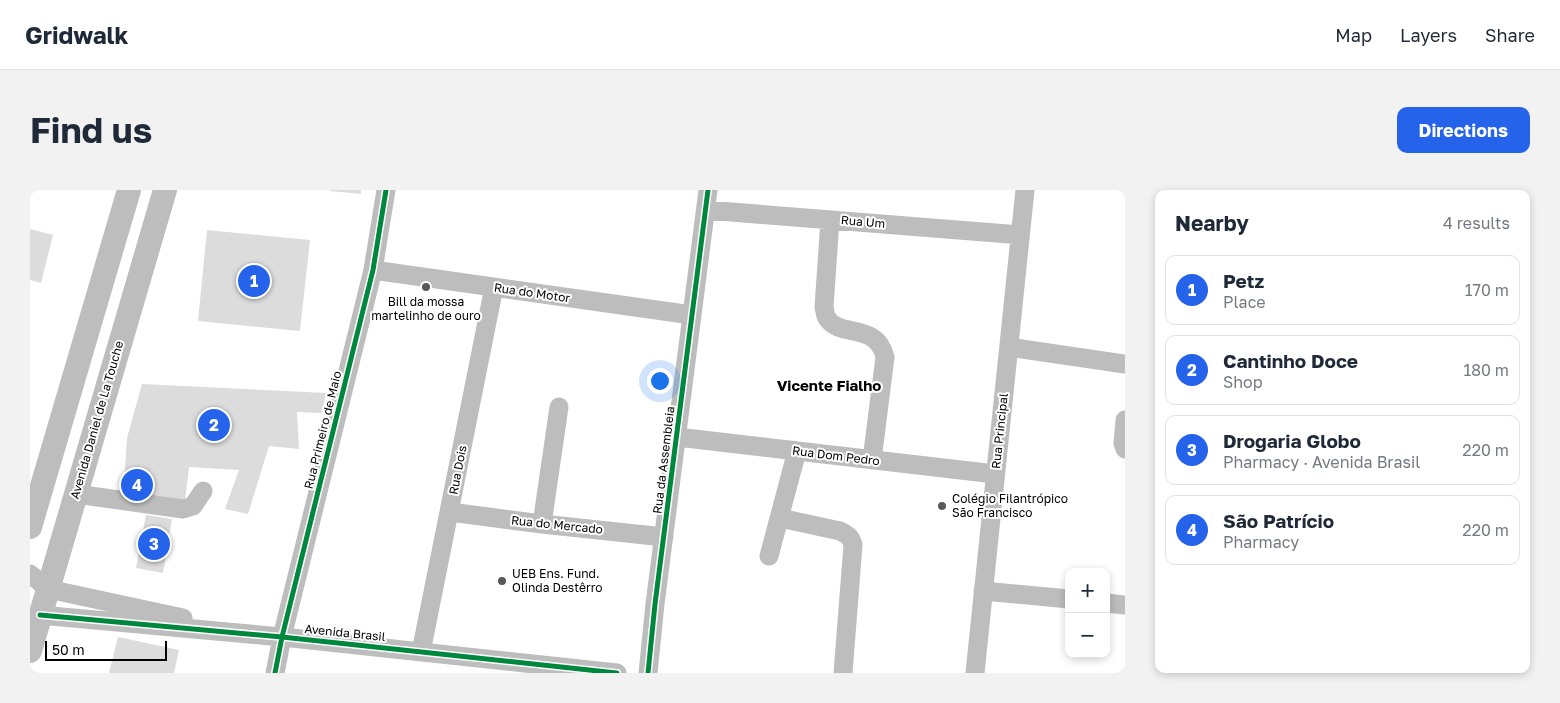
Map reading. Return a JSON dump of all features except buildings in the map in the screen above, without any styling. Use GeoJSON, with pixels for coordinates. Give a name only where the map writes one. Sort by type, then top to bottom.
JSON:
{"type":"FeatureCollection","features":[{"type":"Feature","properties":{"kind":"main road"},"geometry":{"type":"LineString","coordinates":[[30,527],[130,190]]}},
{"type":"Feature","properties":{"kind":"main road","name":"Avenida Daniel de La Touche"},"geometry":{"type":"LineString","coordinates":[[30,651],[40,615],[36,585],[76,494],[165,190]]}},
{"type":"Feature","properties":{"kind":"street","name":"Rua Primeiro de Maio"},"geometry":{"type":"LineString","coordinates":[[275,673],[282,637],[373,270],[386,190]]}},
{"type":"Feature","properties":{"kind":"street","name":"Rua da Assembleia"},"geometry":{"type":"LineString","coordinates":[[648,673],[708,190]]}},
{"type":"Feature","properties":{"kind":"street","name":"Rua Principal"},"geometry":{"type":"LineString","coordinates":[[975,673],[1025,190]]}},
{"type":"Feature","properties":{"kind":"street","name":"Rua Um"},"geometry":{"type":"LineString","coordinates":[[706,210],[1020,235]]}},
{"type":"Feature","properties":{"kind":"street"},"geometry":{"type":"LineString","coordinates":[[830,220],[824,307],[826,318],[838,327],[874,338],[881,345],[885,357],[872,460]]}},
{"type":"Feature","properties":{"kind":"street","name":"Rua do Motor"},"geometry":{"type":"LineString","coordinates":[[373,270],[692,315]]}},
{"type":"Feature","properties":{"kind":"street","name":"Rua Dois"},"geometry":{"type":"LineString","coordinates":[[421,652],[494,287]]}},
{"type":"Feature","properties":{"kind":"street"},"geometry":{"type":"LineString","coordinates":[[1008,347],[1125,364]]}},
{"type":"Feature","properties":{"kind":"street"},"geometry":{"type":"LineString","coordinates":[[542,524],[559,407]]}},
{"type":"Feature","properties":{"kind":"street"},"geometry":{"type":"LineString","coordinates":[[1125,420],[1123,443],[1125,448]]}},
{"type":"Feature","properties":{"kind":"street","name":"Rua Dom Pedro"},"geometry":{"type":"LineString","coordinates":[[677,437],[995,474]]}},
{"type":"Feature","properties":{"kind":"street"},"geometry":{"type":"LineString","coordinates":[[769,556],[797,451]]}},
{"type":"Feature","properties":{"kind":"street"},"geometry":{"type":"LineString","coordinates":[[76,494],[183,509],[193,506],[203,491]]}},
{"type":"Feature","properties":{"kind":"street","name":"Rua do Mercado"},"geometry":{"type":"LineString","coordinates":[[450,512],[664,537]]}},
{"type":"Feature","properties":{"kind":"street"},"geometry":{"type":"LineString","coordinates":[[780,518],[840,531],[847,534],[851,539],[853,546],[842,673]]}},
{"type":"Feature","properties":{"kind":"street","name":"Avenida Brasil"},"geometry":{"type":"LineString","coordinates":[[36,585],[262,635]]}},
{"type":"Feature","properties":{"kind":"street"},"geometry":{"type":"LineString","coordinates":[[983,591],[1065,599]]}},
{"type":"Feature","properties":{"kind":"street"},"geometry":{"type":"LineString","coordinates":[[1110,603],[1125,605]]}},
{"type":"Feature","properties":{"kind":"street","name":"Avenida Brasil"},"geometry":{"type":"LineString","coordinates":[[40,615],[282,637],[617,673]]}},
{"type":"Feature","properties":{"kind":"cycle path"},"geometry":{"type":"LineString","coordinates":[[275,673],[282,637],[373,270],[386,190]]}},
{"type":"Feature","properties":{"kind":"cycle path"},"geometry":{"type":"LineString","coordinates":[[648,673],[655,604],[708,190]]}},
{"type":"Feature","properties":{"kind":"cycle path"},"geometry":{"type":"LineString","coordinates":[[40,615],[282,637],[617,673]]}},
{"type":"Feature","properties":{"kind":"place","name":"Petz"},"geometry":{"type":"Point","coordinates":[254,281]}},
{"type":"Feature","properties":{"kind":"place","name":"Bill da mossa martelinho de ouro"},"geometry":{"type":"Point","coordinates":[426,287]}},
{"type":"Feature","properties":{"kind":"place","name":"Cantinho Doce"},"geometry":{"type":"Point","coordinates":[214,425]}},
{"type":"Feature","properties":{"kind":"place","name":"São Patrício"},"geometry":{"type":"Point","coordinates":[137,485]}},
{"type":"Feature","properties":{"kind":"place","name":"Colégio Filantrópico São Francisco"},"geometry":{"type":"Point","coordinates":[942,506]}},
{"type":"Feature","properties":{"kind":"place","name":"Drogaria Globo"},"geometry":{"type":"Point","coordinates":[154,544]}},
{"type":"Feature","properties":{"kind":"place","name":"UEB Ens. Fund. Olinda Destêrro"},"geometry":{"type":"Point","coordinates":[502,581]}},
{"type":"Feature","properties":{"kind":"district","name":"Vicente Fialho"},"geometry":{"type":"Point","coordinates":[829,386]}}]}
